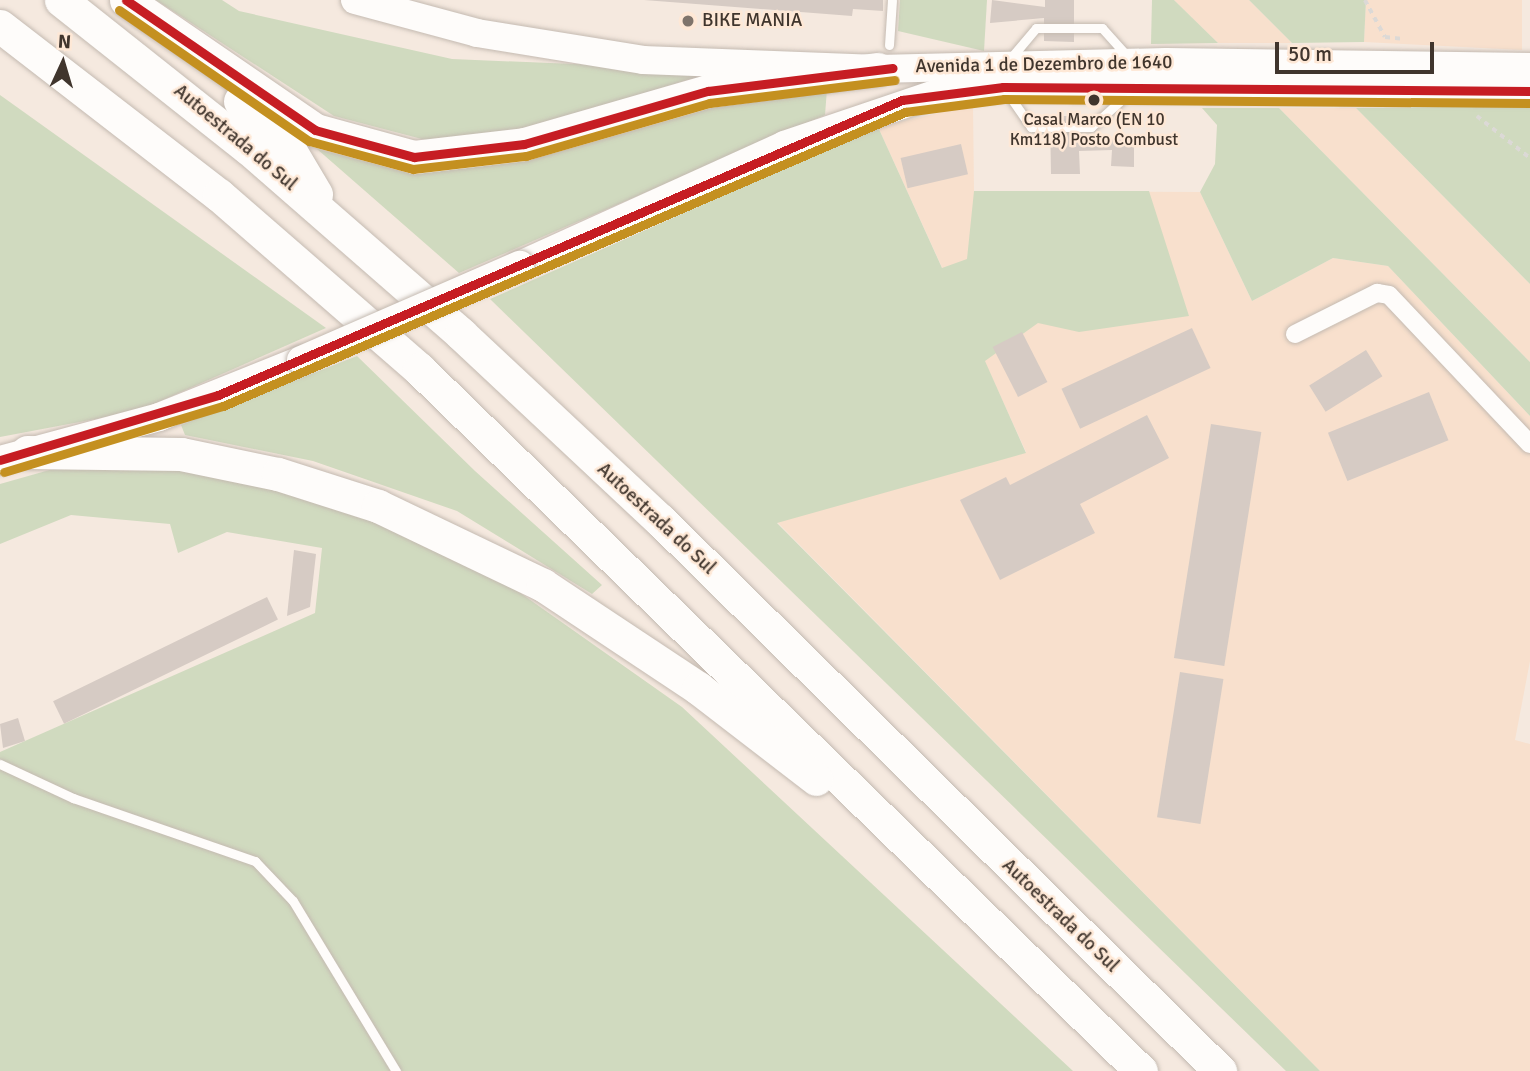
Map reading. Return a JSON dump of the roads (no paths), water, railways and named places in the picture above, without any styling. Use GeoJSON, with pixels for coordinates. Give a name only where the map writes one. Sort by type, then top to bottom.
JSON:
{"type":"FeatureCollection","features":[{"type":"Feature","properties":{"kind":"highway","name":"Autoestrada do Sul"},"geometry":{"type":"LineString","coordinates":[[61,0],[330,218],[660,520],[1220,1071]]}},
{"type":"Feature","properties":{"kind":"highway"},"geometry":{"type":"LineString","coordinates":[[126,0],[187,47],[315,130],[414,157],[500,150],[708,91],[884,57]]}},
{"type":"Feature","properties":{"kind":"highway"},"geometry":{"type":"LineString","coordinates":[[0,26],[219,195],[419,369],[1141,1071]]}},
{"type":"Feature","properties":{"kind":"highway"},"geometry":{"type":"LineString","coordinates":[[187,47],[291,152],[330,218]]}},
{"type":"Feature","properties":{"kind":"highway"},"geometry":{"type":"LineString","coordinates":[[14,456],[181,454],[235,463],[424,525],[543,585],[645,651],[951,887]]}},
{"type":"Feature","properties":{"kind":"main road","name":"Avenida 1 de Dezembro de 1640"},"geometry":{"type":"LineString","coordinates":[[355,0],[592,54],[884,57],[1003,77],[1135,76],[1187,87],[1530,91]]}},
{"type":"Feature","properties":{"kind":"main road","name":"Avenida 1 de Dezembro de 1640"},"geometry":{"type":"LineString","coordinates":[[1135,76],[1166,62],[1530,67]]}},
{"type":"Feature","properties":{"kind":"main road"},"geometry":{"type":"LineString","coordinates":[[14,456],[159,417],[301,360],[902,100],[1003,77]]}},
{"type":"Feature","properties":{"kind":"street"},"geometry":{"type":"LineString","coordinates":[[1295,334],[1377,293],[1389,295],[1530,444]]}},
{"type":"Feature","properties":{"kind":"lane"},"geometry":{"type":"LineString","coordinates":[[884,57],[892,0]]}},
{"type":"Feature","properties":{"kind":"lane"},"geometry":{"type":"LineString","coordinates":[[1037,29],[1102,29],[1135,76],[1091,127],[1031,127],[1003,77],[1037,29]]}},
{"type":"Feature","properties":{"kind":"lane"},"geometry":{"type":"LineString","coordinates":[[0,764],[73,798],[255,861],[293,901],[396,1071]]}},
{"type":"Feature","properties":{"kind":"place","name":"BIKE MANIA"},"geometry":{"type":"Point","coordinates":[688,21]}},
{"type":"Feature","properties":{"kind":"place","name":"Casal Marco (EN 10 Km118) Posto Combust"},"geometry":{"type":"Point","coordinates":[1094,100]}}]}
